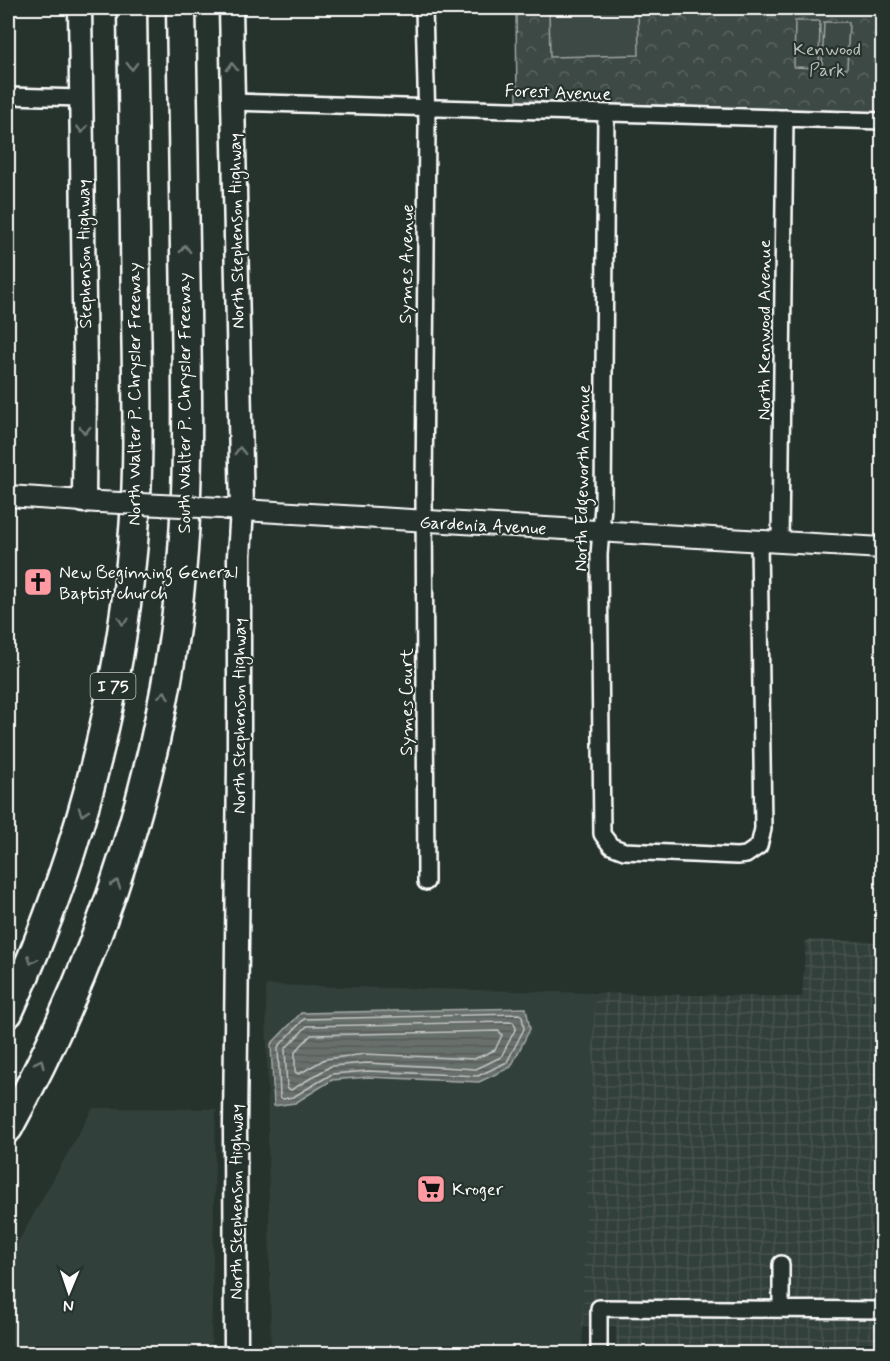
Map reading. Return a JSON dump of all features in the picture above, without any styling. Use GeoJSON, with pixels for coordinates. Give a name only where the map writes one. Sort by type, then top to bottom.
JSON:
{"type":"FeatureCollection","features":[{"type":"Feature","properties":{"kind":"highway","name":"North Walter P. Chrysler Freeway"},"geometry":{"type":"LineString","coordinates":[[8,1013],[53,906],[93,776],[116,674],[132,554],[137,407],[132,8]]}},
{"type":"Feature","properties":{"kind":"highway","name":"South Walter P. Chrysler Freeway"},"geometry":{"type":"LineString","coordinates":[[10,1125],[74,990],[106,914],[142,800],[168,673],[183,552],[186,473],[187,397],[181,8]]}},
{"type":"Feature","properties":{"kind":"main road","name":"Stephenson Highway"},"geometry":{"type":"LineString","coordinates":[[80,8],[85,372],[92,502]]}},
{"type":"Feature","properties":{"kind":"main road","name":"North Stephenson Highway"},"geometry":{"type":"LineString","coordinates":[[231,8],[233,102],[231,509],[239,555],[240,763],[234,1137],[236,1353]]}},
{"type":"Feature","properties":{"kind":"street","name":"Symes Avenue"},"geometry":{"type":"LineString","coordinates":[[424,8],[426,108],[425,521]]}},
{"type":"Feature","properties":{"kind":"street"},"geometry":{"type":"LineString","coordinates":[[8,96],[81,98]]}},
{"type":"Feature","properties":{"kind":"street","name":"Forest Avenue"},"geometry":{"type":"LineString","coordinates":[[233,102],[882,121]]}},
{"type":"Feature","properties":{"kind":"street","name":"North Edgeworth Avenue"},"geometry":{"type":"LineString","coordinates":[[606,114],[599,555],[602,834],[610,846],[624,851],[737,856],[746,855],[759,846],[763,829],[759,541]]}},
{"type":"Feature","properties":{"kind":"street","name":"North Kenwood Avenue"},"geometry":{"type":"LineString","coordinates":[[780,542],[785,118]]}},
{"type":"Feature","properties":{"kind":"street","name":"Gardenia Avenue"},"geometry":{"type":"LineString","coordinates":[[8,496],[882,548]]}},
{"type":"Feature","properties":{"kind":"street","name":"Symes Court"},"geometry":{"type":"LineString","coordinates":[[425,521],[426,882]]}},
{"type":"Feature","properties":{"kind":"street"},"geometry":{"type":"LineString","coordinates":[[781,1264],[781,1310]]}},
{"type":"Feature","properties":{"kind":"street"},"geometry":{"type":"LineString","coordinates":[[599,1353],[599,1308],[882,1310]]}},
{"type":"Feature","properties":{"kind":"shaded area"},"geometry":{"type":"Polygon","coordinates":[[[806,940],[882,942],[882,1353],[616,1353],[616,1326],[582,1326],[595,993],[802,997],[806,940]]]}},
{"type":"Feature","properties":{"kind":"shaded area"},"geometry":{"type":"Polygon","coordinates":[[[266,985],[595,993],[582,1353],[271,1353],[266,985]]]}},
{"type":"Feature","properties":{"kind":"shaded area"},"geometry":{"type":"Polygon","coordinates":[[[93,1108],[216,1109],[211,1353],[8,1353],[8,1260],[93,1108]]]}},
{"type":"Feature","properties":{"kind":"green space","name":"Kenwood Park"},"geometry":{"type":"Polygon","coordinates":[[[516,8],[878,8],[880,112],[517,101],[516,8]]]}},
{"type":"Feature","properties":{"kind":"green space"},"geometry":{"type":"Polygon","coordinates":[[[549,8],[638,8],[639,55],[550,57],[549,8]]]}},
{"type":"Feature","properties":{"kind":"green space"},"geometry":{"type":"Polygon","coordinates":[[[795,21],[820,21],[819,68],[794,67],[795,21]]]}},
{"type":"Feature","properties":{"kind":"green space"},"geometry":{"type":"Polygon","coordinates":[[[824,22],[849,22],[847,69],[822,68],[824,22]]]}},
{"type":"Feature","properties":{"kind":"water"},"geometry":{"type":"Polygon","coordinates":[[[526,1008],[530,1029],[511,1067],[479,1082],[368,1077],[332,1080],[295,1103],[274,1106],[271,1044],[301,1013],[526,1008]]]}},
{"type":"Feature","properties":{"kind":"place","name":"New Beginning General Baptist church"},"geometry":{"type":"Point","coordinates":[38,582]}},
{"type":"Feature","properties":{"kind":"place","name":"Kroger"},"geometry":{"type":"Point","coordinates":[431,1189]}}]}
